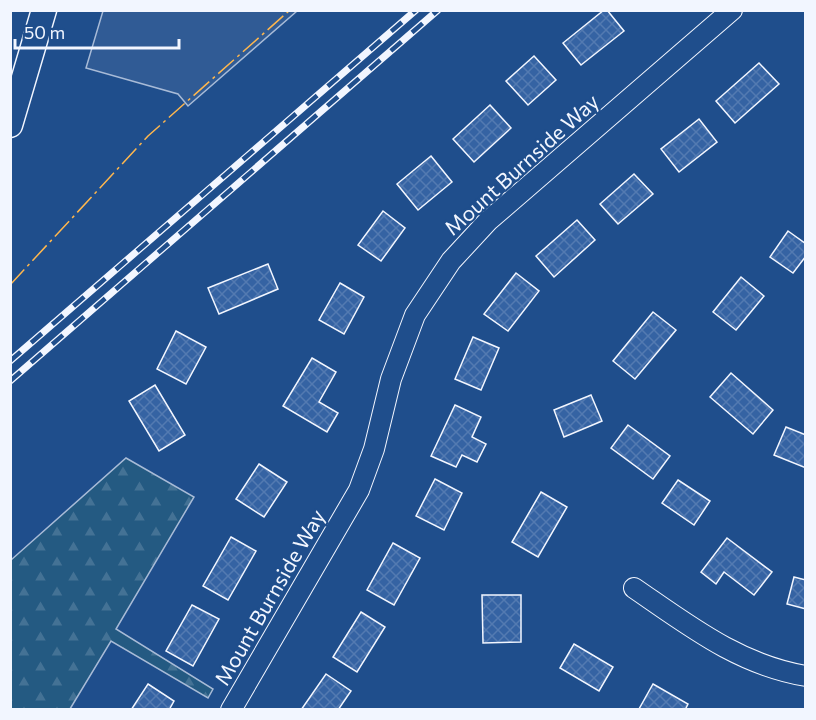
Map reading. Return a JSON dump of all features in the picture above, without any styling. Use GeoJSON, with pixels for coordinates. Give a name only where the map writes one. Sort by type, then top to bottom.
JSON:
{"type":"FeatureCollection","features":[{"type":"Feature","properties":{"kind":"street"},"geometry":{"type":"LineString","coordinates":[[10,125],[44,10]]}},
{"type":"Feature","properties":{"kind":"street","name":"Mount Burnside Way"},"geometry":{"type":"LineString","coordinates":[[231,710],[359,490],[374,449],[391,379],[406,336],[427,295],[445,269],[488,221],[732,10]]}},
{"type":"Feature","properties":{"kind":"street"},"geometry":{"type":"LineString","coordinates":[[634,588],[725,649],[753,662],[806,676]]}},
{"type":"Feature","properties":{"kind":"green space"},"geometry":{"type":"Polygon","coordinates":[[[126,458],[194,497],[116,629],[213,689],[208,698],[111,641],[70,709],[11,709],[11,560],[126,458]]]}},
{"type":"Feature","properties":{"kind":"shaded area"},"geometry":{"type":"Polygon","coordinates":[[[103,10],[297,11],[188,106],[178,94],[86,68],[103,10]]]}},
{"type":"Feature","properties":{"kind":"building"},"geometry":{"type":"Polygon","coordinates":[[[604,10],[607,10],[624,31],[581,65],[563,43],[604,10]]]}},
{"type":"Feature","properties":{"kind":"building"},"geometry":{"type":"Polygon","coordinates":[[[534,56],[556,80],[528,105],[506,81],[534,56]]]}},
{"type":"Feature","properties":{"kind":"building"},"geometry":{"type":"Polygon","coordinates":[[[759,63],[779,84],[735,123],[716,101],[759,63]]]}},
{"type":"Feature","properties":{"kind":"building"},"geometry":{"type":"Polygon","coordinates":[[[490,105],[511,128],[474,162],[453,139],[490,105]]]}},
{"type":"Feature","properties":{"kind":"building"},"geometry":{"type":"Polygon","coordinates":[[[699,119],[717,142],[679,172],[661,149],[699,119]]]}},
{"type":"Feature","properties":{"kind":"building"},"geometry":{"type":"Polygon","coordinates":[[[431,156],[452,182],[418,210],[397,184],[431,156]]]}},
{"type":"Feature","properties":{"kind":"building"},"geometry":{"type":"Polygon","coordinates":[[[634,174],[653,194],[618,224],[600,204],[634,174]]]}},
{"type":"Feature","properties":{"kind":"building"},"geometry":{"type":"Polygon","coordinates":[[[383,211],[405,228],[381,261],[358,245],[383,211]]]}},
{"type":"Feature","properties":{"kind":"building"},"geometry":{"type":"Polygon","coordinates":[[[577,220],[595,240],[554,277],[536,256],[577,220]]]}},
{"type":"Feature","properties":{"kind":"building"},"geometry":{"type":"Polygon","coordinates":[[[788,231],[806,244],[806,256],[793,273],[770,257],[788,231]]]}},
{"type":"Feature","properties":{"kind":"building"},"geometry":{"type":"Polygon","coordinates":[[[268,264],[278,289],[219,314],[208,288],[268,264]]]}},
{"type":"Feature","properties":{"kind":"building"},"geometry":{"type":"Polygon","coordinates":[[[516,273],[539,291],[508,331],[484,314],[516,273]]]}},
{"type":"Feature","properties":{"kind":"building"},"geometry":{"type":"Polygon","coordinates":[[[741,277],[764,296],[736,330],[713,312],[741,277]]]}},
{"type":"Feature","properties":{"kind":"building"},"geometry":{"type":"Polygon","coordinates":[[[340,283],[364,297],[344,334],[319,320],[340,283]]]}},
{"type":"Feature","properties":{"kind":"building"},"geometry":{"type":"Polygon","coordinates":[[[653,312],[676,330],[635,379],[613,361],[653,312]]]}},
{"type":"Feature","properties":{"kind":"building"},"geometry":{"type":"Polygon","coordinates":[[[176,331],[206,347],[186,384],[157,369],[176,331]]]}},
{"type":"Feature","properties":{"kind":"building"},"geometry":{"type":"Polygon","coordinates":[[[473,337],[499,348],[481,390],[455,379],[473,337]]]}},
{"type":"Feature","properties":{"kind":"building"},"geometry":{"type":"Polygon","coordinates":[[[312,358],[336,372],[319,402],[338,413],[327,432],[283,406],[312,358]]]}},
{"type":"Feature","properties":{"kind":"building"},"geometry":{"type":"Polygon","coordinates":[[[731,373],[773,410],[753,434],[710,397],[731,373]]]}},
{"type":"Feature","properties":{"kind":"building"},"geometry":{"type":"Polygon","coordinates":[[[155,385],[185,435],[159,451],[129,401],[155,385]]]}},
{"type":"Feature","properties":{"kind":"building"},"geometry":{"type":"Polygon","coordinates":[[[591,395],[602,421],[564,437],[554,410],[591,395]]]}},
{"type":"Feature","properties":{"kind":"building"},"geometry":{"type":"Polygon","coordinates":[[[455,405],[481,417],[472,437],[486,444],[477,462],[462,455],[456,467],[431,456],[455,405]]]}},
{"type":"Feature","properties":{"kind":"building"},"geometry":{"type":"Polygon","coordinates":[[[628,425],[670,456],[653,479],[611,448],[628,425]]]}},
{"type":"Feature","properties":{"kind":"building"},"geometry":{"type":"Polygon","coordinates":[[[786,427],[806,435],[806,468],[774,455],[786,427]]]}},
{"type":"Feature","properties":{"kind":"building"},"geometry":{"type":"Polygon","coordinates":[[[259,464],[287,482],[264,517],[236,499],[259,464]]]}},
{"type":"Feature","properties":{"kind":"building"},"geometry":{"type":"Polygon","coordinates":[[[435,479],[462,493],[444,530],[416,516],[435,479]]]}},
{"type":"Feature","properties":{"kind":"building"},"geometry":{"type":"Polygon","coordinates":[[[678,480],[710,501],[694,525],[662,503],[678,480]]]}},
{"type":"Feature","properties":{"kind":"building"},"geometry":{"type":"Polygon","coordinates":[[[541,492],[567,507],[538,557],[512,542],[541,492]]]}},
{"type":"Feature","properties":{"kind":"building"},"geometry":{"type":"Polygon","coordinates":[[[231,537],[256,551],[228,600],[203,586],[231,537]]]}},
{"type":"Feature","properties":{"kind":"building"},"geometry":{"type":"Polygon","coordinates":[[[727,538],[772,572],[754,595],[724,572],[716,584],[701,572],[727,538]]]}},
{"type":"Feature","properties":{"kind":"building"},"geometry":{"type":"Polygon","coordinates":[[[393,543],[420,558],[394,605],[367,590],[393,543]]]}},
{"type":"Feature","properties":{"kind":"building"},"geometry":{"type":"Polygon","coordinates":[[[794,577],[806,580],[806,609],[787,604],[794,577]]]}},
{"type":"Feature","properties":{"kind":"building"},"geometry":{"type":"Polygon","coordinates":[[[482,595],[521,595],[521,642],[483,643],[482,595]]]}},
{"type":"Feature","properties":{"kind":"building"},"geometry":{"type":"Polygon","coordinates":[[[192,605],[219,619],[193,666],[166,651],[192,605]]]}},
{"type":"Feature","properties":{"kind":"building"},"geometry":{"type":"Polygon","coordinates":[[[361,612],[385,627],[357,672],[333,657],[361,612]]]}},
{"type":"Feature","properties":{"kind":"building"},"geometry":{"type":"Polygon","coordinates":[[[574,644],[613,667],[599,691],[560,668],[574,644]]]}},
{"type":"Feature","properties":{"kind":"building"},"geometry":{"type":"Polygon","coordinates":[[[326,674],[351,691],[338,710],[301,710],[326,674]]]}},
{"type":"Feature","properties":{"kind":"building"},"geometry":{"type":"Polygon","coordinates":[[[148,684],[174,701],[169,710],[131,710],[148,684]]]}},
{"type":"Feature","properties":{"kind":"building"},"geometry":{"type":"Polygon","coordinates":[[[653,684],[688,704],[685,710],[639,709],[653,684]]]}},
{"type":"Feature","properties":{"kind":"railway"},"geometry":{"type":"LineString","coordinates":[[10,361],[416,10]]}},
{"type":"Feature","properties":{"kind":"railway"},"geometry":{"type":"LineString","coordinates":[[10,381],[438,10]]}},
{"type":"Feature","properties":{"kind":"power"},"geometry":{"type":"LineString","coordinates":[[10,285],[148,136],[290,10]]}}]}
